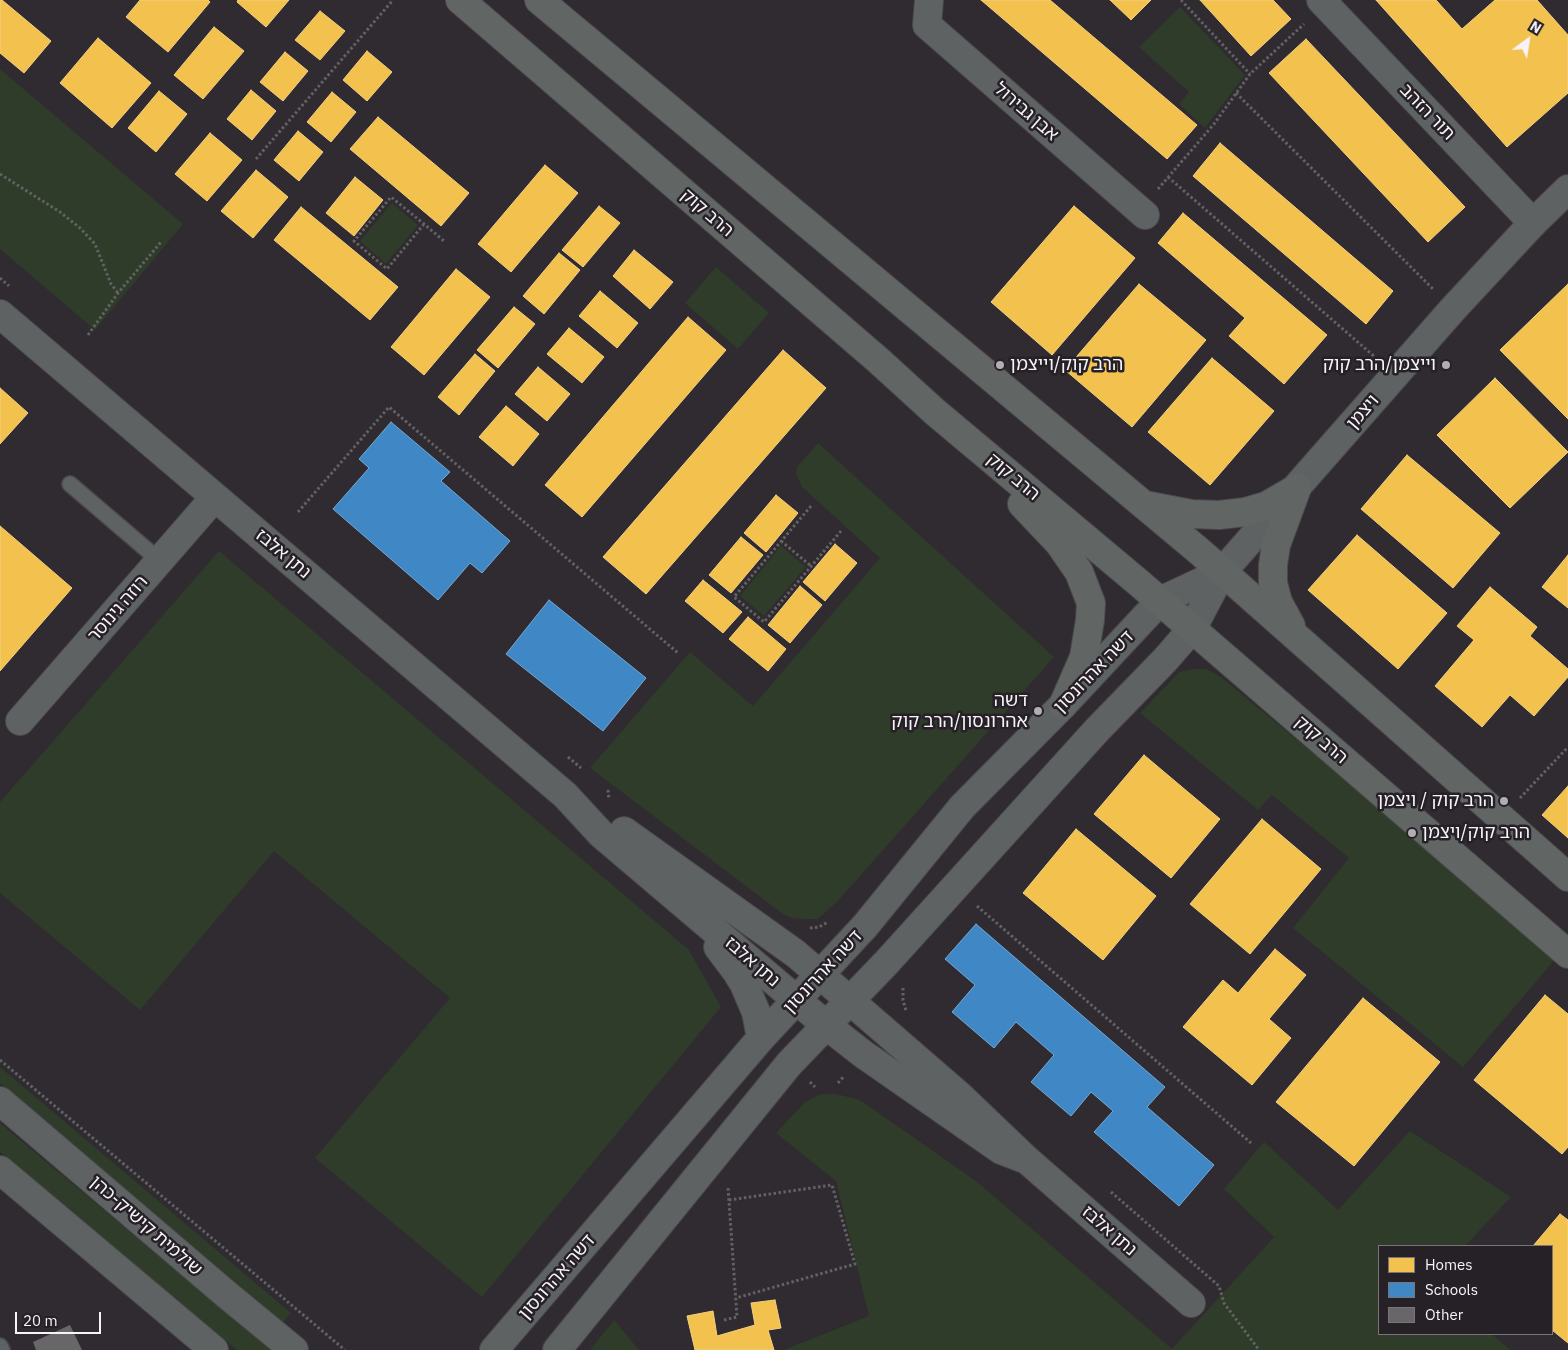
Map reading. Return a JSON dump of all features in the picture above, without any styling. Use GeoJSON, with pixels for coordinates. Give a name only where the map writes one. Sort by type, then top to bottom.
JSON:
{"type":"FeatureCollection","features":[{"type":"Feature","properties":{"kind":"main road","name":"הרב קוק"},"geometry":{"type":"LineString","coordinates":[[460,0],[936,412],[1160,601],[1568,954]]}},
{"type":"Feature","properties":{"kind":"main road"},"geometry":{"type":"LineString","coordinates":[[539,0],[1222,572],[1568,877]]}},
{"type":"Feature","properties":{"kind":"main road"},"geometry":{"type":"LineString","coordinates":[[936,412],[1058,543],[1079,572],[1091,603],[1090,620],[1084,657],[1063,705]]}},
{"type":"Feature","properties":{"kind":"main road"},"geometry":{"type":"LineString","coordinates":[[1141,505],[1192,514],[1219,515],[1245,512],[1266,506],[1297,488]]}},
{"type":"Feature","properties":{"kind":"main road"},"geometry":{"type":"LineString","coordinates":[[1297,488],[1276,545],[1273,583],[1278,602],[1286,619],[1300,639]]}},
{"type":"Feature","properties":{"kind":"street","name":"אבן גבירול"},"geometry":{"type":"LineString","coordinates":[[929,0],[927,26],[1142,213]]}},
{"type":"Feature","properties":{"kind":"street","name":"תור הזהב"},"geometry":{"type":"LineString","coordinates":[[1323,2],[1533,223]]}},
{"type":"Feature","properties":{"kind":"street","name":"ויצמן"},"geometry":{"type":"LineString","coordinates":[[1192,629],[1222,572],[1453,308],[1533,223],[1568,189]]}},
{"type":"Feature","properties":{"kind":"street","name":"נתן אלבז"},"geometry":{"type":"LineString","coordinates":[[0,314],[566,795],[601,834],[826,1025],[863,1054],[1001,1150],[1027,1160]]}},
{"type":"Feature","properties":{"kind":"street","name":"רוזה גינוסר"},"geometry":{"type":"LineString","coordinates":[[20,722],[215,496]]}},
{"type":"Feature","properties":{"kind":"street","name":"ויצמן"},"geometry":{"type":"LineString","coordinates":[[1160,601],[1222,572]]}},
{"type":"Feature","properties":{"kind":"street","name":"דשה אהרונסון"},"geometry":{"type":"LineString","coordinates":[[494,1350],[761,1038],[866,926],[962,807],[1063,705],[1160,601]]}},
{"type":"Feature","properties":{"kind":"street"},"geometry":{"type":"LineString","coordinates":[[556,1350],[789,1064],[850,1001],[1097,730],[1165,660],[1192,629]]}},
{"type":"Feature","properties":{"kind":"street","name":"נתן אלבז"},"geometry":{"type":"LineString","coordinates":[[566,795],[615,825],[796,954],[960,1096],[1027,1160],[1191,1302]]}},
{"type":"Feature","properties":{"kind":"street"},"geometry":{"type":"LineString","coordinates":[[681,901],[725,956],[744,984],[756,1012],[761,1038]]}},
{"type":"Feature","properties":{"kind":"street","name":"שולמית קישיק-כהן"},"geometry":{"type":"LineString","coordinates":[[0,1101],[294,1350]]}},
{"type":"Feature","properties":{"kind":"street"},"geometry":{"type":"LineString","coordinates":[[0,1170],[214,1350]]}},
{"type":"Feature","properties":{"kind":"lane"},"geometry":{"type":"LineString","coordinates":[[70,484],[160,561]]}},
{"type":"Feature","properties":{"kind":"lane"},"geometry":{"type":"LineString","coordinates":[[0,1346],[2,1350]]}},
{"type":"Feature","properties":{"kind":"path"},"geometry":{"type":"LineString","coordinates":[[256,158],[392,0]]}},
{"type":"Feature","properties":{"kind":"path"},"geometry":{"type":"LineString","coordinates":[[1181,0],[1250,74]]}},
{"type":"Feature","properties":{"kind":"path"},"geometry":{"type":"LineString","coordinates":[[1142,213],[1168,177],[1214,124],[1250,74],[1323,2]]}},
{"type":"Feature","properties":{"kind":"path"},"geometry":{"type":"LineString","coordinates":[[1236,93],[1434,290]]}},
{"type":"Feature","properties":{"kind":"path"},"geometry":{"type":"LineString","coordinates":[[0,174],[60,212],[80,228],[94,244],[111,284],[118,293]]}},
{"type":"Feature","properties":{"kind":"path"},"geometry":{"type":"LineString","coordinates":[[1168,177],[1396,375]]}},
{"type":"Feature","properties":{"kind":"path"},"geometry":{"type":"LineString","coordinates":[[424,224],[387,269],[354,242],[391,197],[424,224],[444,241]]}},
{"type":"Feature","properties":{"kind":"path"},"geometry":{"type":"LineString","coordinates":[[88,335],[118,293],[161,242]]}},
{"type":"Feature","properties":{"kind":"path"},"geometry":{"type":"LineString","coordinates":[[298,512],[389,406],[678,654]]}},
{"type":"Feature","properties":{"kind":"path"},"geometry":{"type":"LineString","coordinates":[[811,506],[734,597],[764,622],[841,531]]}},
{"type":"Feature","properties":{"kind":"path"},"geometry":{"type":"LineString","coordinates":[[781,541],[811,566]]}},
{"type":"Feature","properties":{"kind":"path"},"geometry":{"type":"LineString","coordinates":[[1501,819],[1568,747]]}},
{"type":"Feature","properties":{"kind":"path"},"geometry":{"type":"LineString","coordinates":[[976,905],[1251,1144]]}},
{"type":"Feature","properties":{"kind":"path"},"geometry":{"type":"LineString","coordinates":[[904,986],[902,992],[903,1000],[910,1018]]}},
{"type":"Feature","properties":{"kind":"path"},"geometry":{"type":"LineString","coordinates":[[0,1060],[345,1350]]}},
{"type":"Feature","properties":{"kind":"path"},"geometry":{"type":"LineString","coordinates":[[724,1320],[737,1317],[727,1183]]}},
{"type":"Feature","properties":{"kind":"path"},"geometry":{"type":"LineString","coordinates":[[729,1200],[832,1185],[855,1264],[736,1298]]}},
{"type":"Feature","properties":{"kind":"path"},"geometry":{"type":"LineString","coordinates":[[1224,1303],[1259,1350]]}},
{"type":"Feature","properties":{"kind":"green space"},"geometry":{"type":"Polygon","coordinates":[[[1180,7],[1245,75],[1205,128],[1179,104],[1189,92],[1139,47],[1180,7]]]}},
{"type":"Feature","properties":{"kind":"green space"},"geometry":{"type":"Polygon","coordinates":[[[0,69],[183,224],[95,330],[0,249],[0,69]]]}},
{"type":"Feature","properties":{"kind":"green space"},"geometry":{"type":"Polygon","coordinates":[[[392,203],[418,225],[386,264],[360,241],[392,203]]]}},
{"type":"Feature","properties":{"kind":"green space"},"geometry":{"type":"Polygon","coordinates":[[[716,267],[769,313],[738,349],[685,303],[716,267]]]}},
{"type":"Feature","properties":{"kind":"green space"},"geometry":{"type":"Polygon","coordinates":[[[818,443],[1054,657],[837,902],[818,919],[805,919],[792,918],[783,914],[590,768],[690,652],[753,706],[880,558],[802,487],[796,474],[797,467],[818,443]]]}},
{"type":"Feature","properties":{"kind":"green space"},"geometry":{"type":"Polygon","coordinates":[[[781,546],[806,567],[764,616],[740,596],[781,546]]]}},
{"type":"Feature","properties":{"kind":"green space"},"geometry":{"type":"Polygon","coordinates":[[[219,551],[689,950],[721,1007],[482,1297],[315,1158],[450,998],[274,851],[140,1010],[0,893],[0,802],[219,551]]]}},
{"type":"Feature","properties":{"kind":"green space"},"geometry":{"type":"Polygon","coordinates":[[[1206,669],[1221,677],[1558,956],[1463,1067],[1293,928],[1349,858],[1272,795],[1258,810],[1140,713],[1179,672],[1206,669]]]}},
{"type":"Feature","properties":{"kind":"green space"},"geometry":{"type":"Polygon","coordinates":[[[0,1067],[291,1313],[283,1322],[0,1083],[0,1067]]]}},
{"type":"Feature","properties":{"kind":"green space"},"geometry":{"type":"Polygon","coordinates":[[[821,1094],[836,1094],[860,1100],[976,1181],[1172,1349],[1274,1237],[1224,1189],[1264,1142],[1338,1210],[1410,1131],[1511,1197],[1466,1245],[1378,1245],[1378,1335],[1493,1335],[1510,1350],[784,1350],[869,1316],[836,1181],[776,1133],[805,1102],[821,1094]]]}},
{"type":"Feature","properties":{"kind":"green space"},"geometry":{"type":"Polygon","coordinates":[[[0,1123],[272,1350],[237,1350],[0,1152],[0,1123]]]}},
{"type":"Feature","properties":{"kind":"green space"},"geometry":{"type":"Polygon","coordinates":[[[614,1320],[639,1350],[590,1350],[614,1320]]]}},
{"type":"Feature","properties":{"kind":"building: Homes"},"geometry":{"type":"Polygon","coordinates":[[[0,0],[51,41],[24,73],[0,53],[0,0]]]}},
{"type":"Feature","properties":{"kind":"building: Homes"},"geometry":{"type":"Polygon","coordinates":[[[140,0],[208,0],[210,2],[168,52],[126,17],[140,0]]]}},
{"type":"Feature","properties":{"kind":"building: Homes"},"geometry":{"type":"Polygon","coordinates":[[[238,0],[289,0],[266,27],[237,2],[238,0]]]}},
{"type":"Feature","properties":{"kind":"building: Homes"},"geometry":{"type":"Polygon","coordinates":[[[981,0],[1050,0],[1197,125],[1167,159],[981,0]]]}},
{"type":"Feature","properties":{"kind":"building: Homes"},"geometry":{"type":"Polygon","coordinates":[[[1110,0],[1151,0],[1131,20],[1110,0]]]}},
{"type":"Feature","properties":{"kind":"building: Homes"},"geometry":{"type":"Polygon","coordinates":[[[1200,0],[1273,0],[1291,19],[1251,56],[1200,0]]]}},
{"type":"Feature","properties":{"kind":"building: Homes"},"geometry":{"type":"Polygon","coordinates":[[[1376,0],[1436,0],[1462,29],[1495,0],[1537,0],[1568,35],[1568,93],[1507,147],[1376,0]]]}},
{"type":"Feature","properties":{"kind":"building: Homes"},"geometry":{"type":"Polygon","coordinates":[[[320,11],[345,31],[320,60],[295,40],[320,11]]]}},
{"type":"Feature","properties":{"kind":"building: Homes"},"geometry":{"type":"Polygon","coordinates":[[[214,27],[244,51],[203,99],[174,75],[214,27]]]}},
{"type":"Feature","properties":{"kind":"building: Homes"},"geometry":{"type":"Polygon","coordinates":[[[98,38],[151,83],[112,128],[60,83],[98,38]]]}},
{"type":"Feature","properties":{"kind":"building: Homes"},"geometry":{"type":"Polygon","coordinates":[[[1306,39],[1465,207],[1428,242],[1269,73],[1306,39]]]}},
{"type":"Feature","properties":{"kind":"building: Homes"},"geometry":{"type":"Polygon","coordinates":[[[367,51],[392,72],[367,101],[343,80],[367,51]]]}},
{"type":"Feature","properties":{"kind":"building: Homes"},"geometry":{"type":"Polygon","coordinates":[[[285,52],[308,71],[283,101],[260,82],[285,52]]]}},
{"type":"Feature","properties":{"kind":"building: Homes"},"geometry":{"type":"Polygon","coordinates":[[[251,90],[276,111],[252,140],[227,119],[251,90]]]}},
{"type":"Feature","properties":{"kind":"building: Homes"},"geometry":{"type":"Polygon","coordinates":[[[159,91],[187,114],[156,152],[128,128],[159,91]]]}},
{"type":"Feature","properties":{"kind":"building: Homes"},"geometry":{"type":"Polygon","coordinates":[[[332,92],[356,112],[331,142],[307,122],[332,92]]]}},
{"type":"Feature","properties":{"kind":"building: Homes"},"geometry":{"type":"Polygon","coordinates":[[[378,117],[469,193],[441,226],[350,149],[378,117]]]}},
{"type":"Feature","properties":{"kind":"building: Homes"},"geometry":{"type":"Polygon","coordinates":[[[298,131],[323,152],[299,181],[274,160],[298,131]]]}},
{"type":"Feature","properties":{"kind":"building: Homes"},"geometry":{"type":"Polygon","coordinates":[[[210,133],[242,160],[207,201],[175,174],[210,133]]]}},
{"type":"Feature","properties":{"kind":"building: Homes"},"geometry":{"type":"Polygon","coordinates":[[[1220,143],[1393,291],[1366,324],[1193,176],[1220,143]]]}},
{"type":"Feature","properties":{"kind":"building: Homes"},"geometry":{"type":"Polygon","coordinates":[[[545,165],[578,193],[511,272],[478,244],[545,165]]]}},
{"type":"Feature","properties":{"kind":"building: Homes"},"geometry":{"type":"Polygon","coordinates":[[[256,170],[288,197],[253,238],[221,211],[256,170]]]}},
{"type":"Feature","properties":{"kind":"building: Homes"},"geometry":{"type":"Polygon","coordinates":[[[355,177],[383,200],[354,236],[326,213],[355,177]]]}},
{"type":"Feature","properties":{"kind":"building: Homes"},"geometry":{"type":"Polygon","coordinates":[[[599,206],[620,223],[583,267],[562,250],[599,206]]]}},
{"type":"Feature","properties":{"kind":"building: Homes"},"geometry":{"type":"Polygon","coordinates":[[[1074,206],[1135,258],[1052,355],[991,302],[1074,206]]]}},
{"type":"Feature","properties":{"kind":"building: Homes"},"geometry":{"type":"Polygon","coordinates":[[[301,207],[398,287],[370,320],[274,240],[301,207]]]}},
{"type":"Feature","properties":{"kind":"building: Homes"},"geometry":{"type":"Polygon","coordinates":[[[1183,213],[1327,335],[1284,384],[1229,336],[1245,318],[1158,243],[1183,213]]]}},
{"type":"Feature","properties":{"kind":"building: Homes"},"geometry":{"type":"Polygon","coordinates":[[[634,250],[673,282],[650,309],[613,276],[634,250]]]}},
{"type":"Feature","properties":{"kind":"building: Homes"},"geometry":{"type":"Polygon","coordinates":[[[559,253],[580,270],[544,314],[523,296],[559,253]]]}},
{"type":"Feature","properties":{"kind":"building: Homes"},"geometry":{"type":"Polygon","coordinates":[[[456,269],[490,297],[424,375],[391,347],[456,269]]]}},
{"type":"Feature","properties":{"kind":"building: Homes"},"geometry":{"type":"Polygon","coordinates":[[[1139,284],[1206,340],[1132,427],[1065,370],[1139,284]]]}},
{"type":"Feature","properties":{"kind":"building: Homes"},"geometry":{"type":"Polygon","coordinates":[[[1568,284],[1568,419],[1500,350],[1568,284]]]}},
{"type":"Feature","properties":{"kind":"building: Homes"},"geometry":{"type":"Polygon","coordinates":[[[600,291],[638,323],[617,348],[579,316],[600,291]]]}},
{"type":"Feature","properties":{"kind":"building: Homes"},"geometry":{"type":"Polygon","coordinates":[[[514,307],[535,324],[498,368],[477,350],[514,307]]]}},
{"type":"Feature","properties":{"kind":"building: Homes"},"geometry":{"type":"Polygon","coordinates":[[[688,317],[726,350],[582,517],[545,485],[688,317]]]}},
{"type":"Feature","properties":{"kind":"building: Homes"},"geometry":{"type":"Polygon","coordinates":[[[569,328],[604,357],[582,383],[547,354],[569,328]]]}},
{"type":"Feature","properties":{"kind":"building: Homes"},"geometry":{"type":"Polygon","coordinates":[[[783,350],[826,388],[646,594],[603,557],[783,350]]]}},
{"type":"Feature","properties":{"kind":"building: Homes"},"geometry":{"type":"Polygon","coordinates":[[[475,354],[495,371],[459,415],[438,397],[475,354]]]}},
{"type":"Feature","properties":{"kind":"building: Homes"},"geometry":{"type":"Polygon","coordinates":[[[1212,358],[1274,411],[1210,485],[1148,432],[1212,358]]]}},
{"type":"Feature","properties":{"kind":"building: Homes"},"geometry":{"type":"Polygon","coordinates":[[[538,367],[570,394],[547,421],[515,394],[538,367]]]}},
{"type":"Feature","properties":{"kind":"building: Homes"},"geometry":{"type":"Polygon","coordinates":[[[1495,378],[1568,452],[1510,508],[1437,435],[1495,378]]]}},
{"type":"Feature","properties":{"kind":"building: Homes"},"geometry":{"type":"Polygon","coordinates":[[[0,388],[28,413],[0,444],[0,388]]]}},
{"type":"Feature","properties":{"kind":"building: Homes"},"geometry":{"type":"Polygon","coordinates":[[[506,406],[539,434],[513,466],[479,437],[506,406]]]}},
{"type":"Feature","properties":{"kind":"building: Homes"},"geometry":{"type":"Polygon","coordinates":[[[1407,455],[1500,533],[1453,588],[1361,509],[1407,455]]]}},
{"type":"Feature","properties":{"kind":"building: Homes"},"geometry":{"type":"Polygon","coordinates":[[[776,495],[798,513],[766,552],[744,533],[776,495]]]}},
{"type":"Feature","properties":{"kind":"building: Homes"},"geometry":{"type":"Polygon","coordinates":[[[0,526],[72,588],[0,671],[0,526]]]}},
{"type":"Feature","properties":{"kind":"building: Homes"},"geometry":{"type":"Polygon","coordinates":[[[1357,535],[1447,613],[1398,669],[1308,590],[1357,535]]]}},
{"type":"Feature","properties":{"kind":"building: Homes"},"geometry":{"type":"Polygon","coordinates":[[[741,537],[763,555],[731,593],[709,575],[741,537]]]}},
{"type":"Feature","properties":{"kind":"building: Homes"},"geometry":{"type":"Polygon","coordinates":[[[835,544],[857,563],[825,601],[803,582],[835,544]]]}},
{"type":"Feature","properties":{"kind":"building: Homes"},"geometry":{"type":"Polygon","coordinates":[[[1568,555],[1568,608],[1542,587],[1568,555]]]}},
{"type":"Feature","properties":{"kind":"building: Homes"},"geometry":{"type":"Polygon","coordinates":[[[703,580],[742,612],[723,633],[685,601],[703,580]]]}},
{"type":"Feature","properties":{"kind":"building: Homes"},"geometry":{"type":"Polygon","coordinates":[[[800,586],[822,605],[790,643],[768,625],[800,586]]]}},
{"type":"Feature","properties":{"kind":"building: Homes"},"geometry":{"type":"Polygon","coordinates":[[[1490,587],[1537,627],[1530,636],[1568,669],[1568,677],[1534,716],[1510,695],[1482,727],[1435,686],[1474,640],[1457,626],[1490,587]]]}},
{"type":"Feature","properties":{"kind":"building: Homes"},"geometry":{"type":"Polygon","coordinates":[[[748,617],[786,649],[768,671],[729,639],[748,617]]]}},
{"type":"Feature","properties":{"kind":"building: Homes"},"geometry":{"type":"Polygon","coordinates":[[[1144,755],[1220,819],[1171,878],[1094,814],[1144,755]]]}},
{"type":"Feature","properties":{"kind":"building: Homes"},"geometry":{"type":"Polygon","coordinates":[[[1568,786],[1568,838],[1542,815],[1568,786]]]}},
{"type":"Feature","properties":{"kind":"building: Homes"},"geometry":{"type":"Polygon","coordinates":[[[1262,819],[1321,869],[1250,954],[1190,904],[1262,819]]]}},
{"type":"Feature","properties":{"kind":"building: Homes"},"geometry":{"type":"Polygon","coordinates":[[[1076,829],[1156,896],[1103,960],[1023,893],[1076,829]]]}},
{"type":"Feature","properties":{"kind":"building: Homes"},"geometry":{"type":"Polygon","coordinates":[[[1275,949],[1306,975],[1269,1019],[1291,1038],[1252,1085],[1183,1027],[1223,980],[1238,993],[1275,949]]]}},
{"type":"Feature","properties":{"kind":"building: Homes"},"geometry":{"type":"Polygon","coordinates":[[[1545,995],[1568,1014],[1568,1147],[1562,1154],[1474,1080],[1545,995]]]}},
{"type":"Feature","properties":{"kind":"building: Homes"},"geometry":{"type":"Polygon","coordinates":[[[1363,998],[1440,1062],[1354,1166],[1276,1102],[1363,998]]]}},
{"type":"Feature","properties":{"kind":"building: Homes"},"geometry":{"type":"Polygon","coordinates":[[[1560,1214],[1568,1220],[1568,1343],[1553,1331],[1553,1245],[1534,1245],[1560,1214]]]}},
{"type":"Feature","properties":{"kind":"building: Homes"},"geometry":{"type":"Polygon","coordinates":[[[775,1300],[781,1328],[768,1330],[774,1350],[695,1350],[687,1316],[713,1311],[717,1336],[755,1325],[751,1303],[775,1300]]]}},
{"type":"Feature","properties":{"kind":"building: Schools"},"geometry":{"type":"Polygon","coordinates":[[[391,422],[450,472],[441,481],[510,541],[482,573],[470,563],[438,600],[333,509],[369,468],[359,459],[391,422]]]}},
{"type":"Feature","properties":{"kind":"building: Schools"},"geometry":{"type":"Polygon","coordinates":[[[549,600],[646,678],[603,731],[506,654],[549,600]]]}},
{"type":"Feature","properties":{"kind":"building: Schools"},"geometry":{"type":"Polygon","coordinates":[[[976,924],[1165,1087],[1147,1107],[1214,1165],[1179,1206],[1094,1132],[1113,1111],[1091,1092],[1071,1116],[1031,1082],[1054,1055],[1016,1022],[994,1048],[952,1012],[975,985],[945,959],[976,924]]]}},
{"type":"Feature","properties":{"kind":"building: Other"},"geometry":{"type":"Polygon","coordinates":[[[70,1325],[82,1350],[36,1350],[33,1342],[70,1325]]]}},
{"type":"Feature","properties":{"kind":"place","name":"הרב קוק/וייצמן"},"geometry":{"type":"Point","coordinates":[1000,365]}},
{"type":"Feature","properties":{"kind":"place","name":"וייצמן/הרב קוק"},"geometry":{"type":"Point","coordinates":[1446,365]}},
{"type":"Feature","properties":{"kind":"place","name":"דשה אהרונסון/הרב קוק"},"geometry":{"type":"Point","coordinates":[1038,711]}},
{"type":"Feature","properties":{"kind":"place","name":"הרב קוק / ויצמן"},"geometry":{"type":"Point","coordinates":[1504,801]}},
{"type":"Feature","properties":{"kind":"place","name":"הרב קוק/ויצמן"},"geometry":{"type":"Point","coordinates":[1412,833]}}]}
